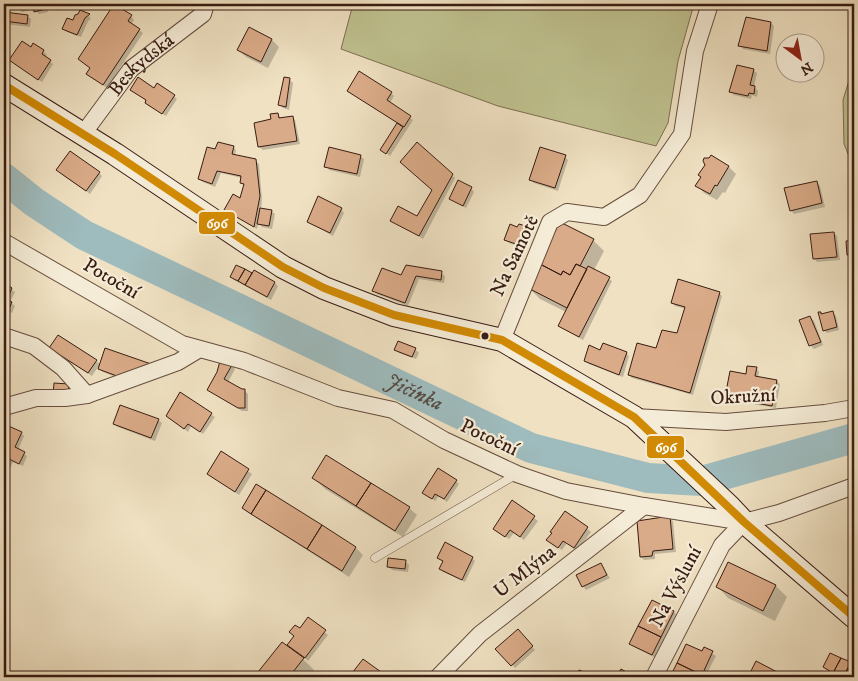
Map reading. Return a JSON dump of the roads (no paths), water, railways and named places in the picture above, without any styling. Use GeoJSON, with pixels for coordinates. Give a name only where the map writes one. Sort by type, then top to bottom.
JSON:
{"type":"FeatureCollection","features":[{"type":"Feature","properties":{"kind":"street","name":"Beskydská"},"geometry":{"type":"LineString","coordinates":[[83,134],[131,69],[203,14],[206,4]]}},
{"type":"Feature","properties":{"kind":"street","name":"Na Samotě"},"geometry":{"type":"LineString","coordinates":[[502,340],[550,222],[566,212],[604,217],[640,195],[682,134],[695,51],[710,4]]}},
{"type":"Feature","properties":{"kind":"street"},"geometry":{"type":"LineString","coordinates":[[4,85],[83,134],[283,267],[324,288],[394,315],[502,340],[634,417],[675,454],[744,522],[854,617]]}},
{"type":"Feature","properties":{"kind":"street","name":"Potoční"},"geometry":{"type":"LineString","coordinates":[[4,242],[182,344],[198,350],[244,361],[338,398],[394,410],[444,440],[517,474],[566,491],[744,522]]}},
{"type":"Feature","properties":{"kind":"street"},"geometry":{"type":"LineString","coordinates":[[4,336],[34,346],[63,368],[88,395]]}},
{"type":"Feature","properties":{"kind":"street"},"geometry":{"type":"LineString","coordinates":[[4,408],[36,398],[65,398],[88,395],[178,362],[198,350]]}},
{"type":"Feature","properties":{"kind":"street","name":"Okružní"},"geometry":{"type":"LineString","coordinates":[[634,417],[726,422],[825,413],[854,408]]}},
{"type":"Feature","properties":{"kind":"street"},"geometry":{"type":"LineString","coordinates":[[744,522],[779,514],[854,486]]}},
{"type":"Feature","properties":{"kind":"street","name":"U Mlýna"},"geometry":{"type":"LineString","coordinates":[[438,677],[480,634],[644,506]]}},
{"type":"Feature","properties":{"kind":"street","name":"Na Výsluní"},"geometry":{"type":"LineString","coordinates":[[654,677],[722,546],[744,522]]}},
{"type":"Feature","properties":{"kind":"lane"},"geometry":{"type":"LineString","coordinates":[[375,558],[517,474]]}},
{"type":"Feature","properties":{"kind":"waterway","name":"Jičínka"},"geometry":{"type":"LineString","coordinates":[[4,178],[34,202],[84,235],[531,448],[648,478],[702,481],[854,438]]}}]}
